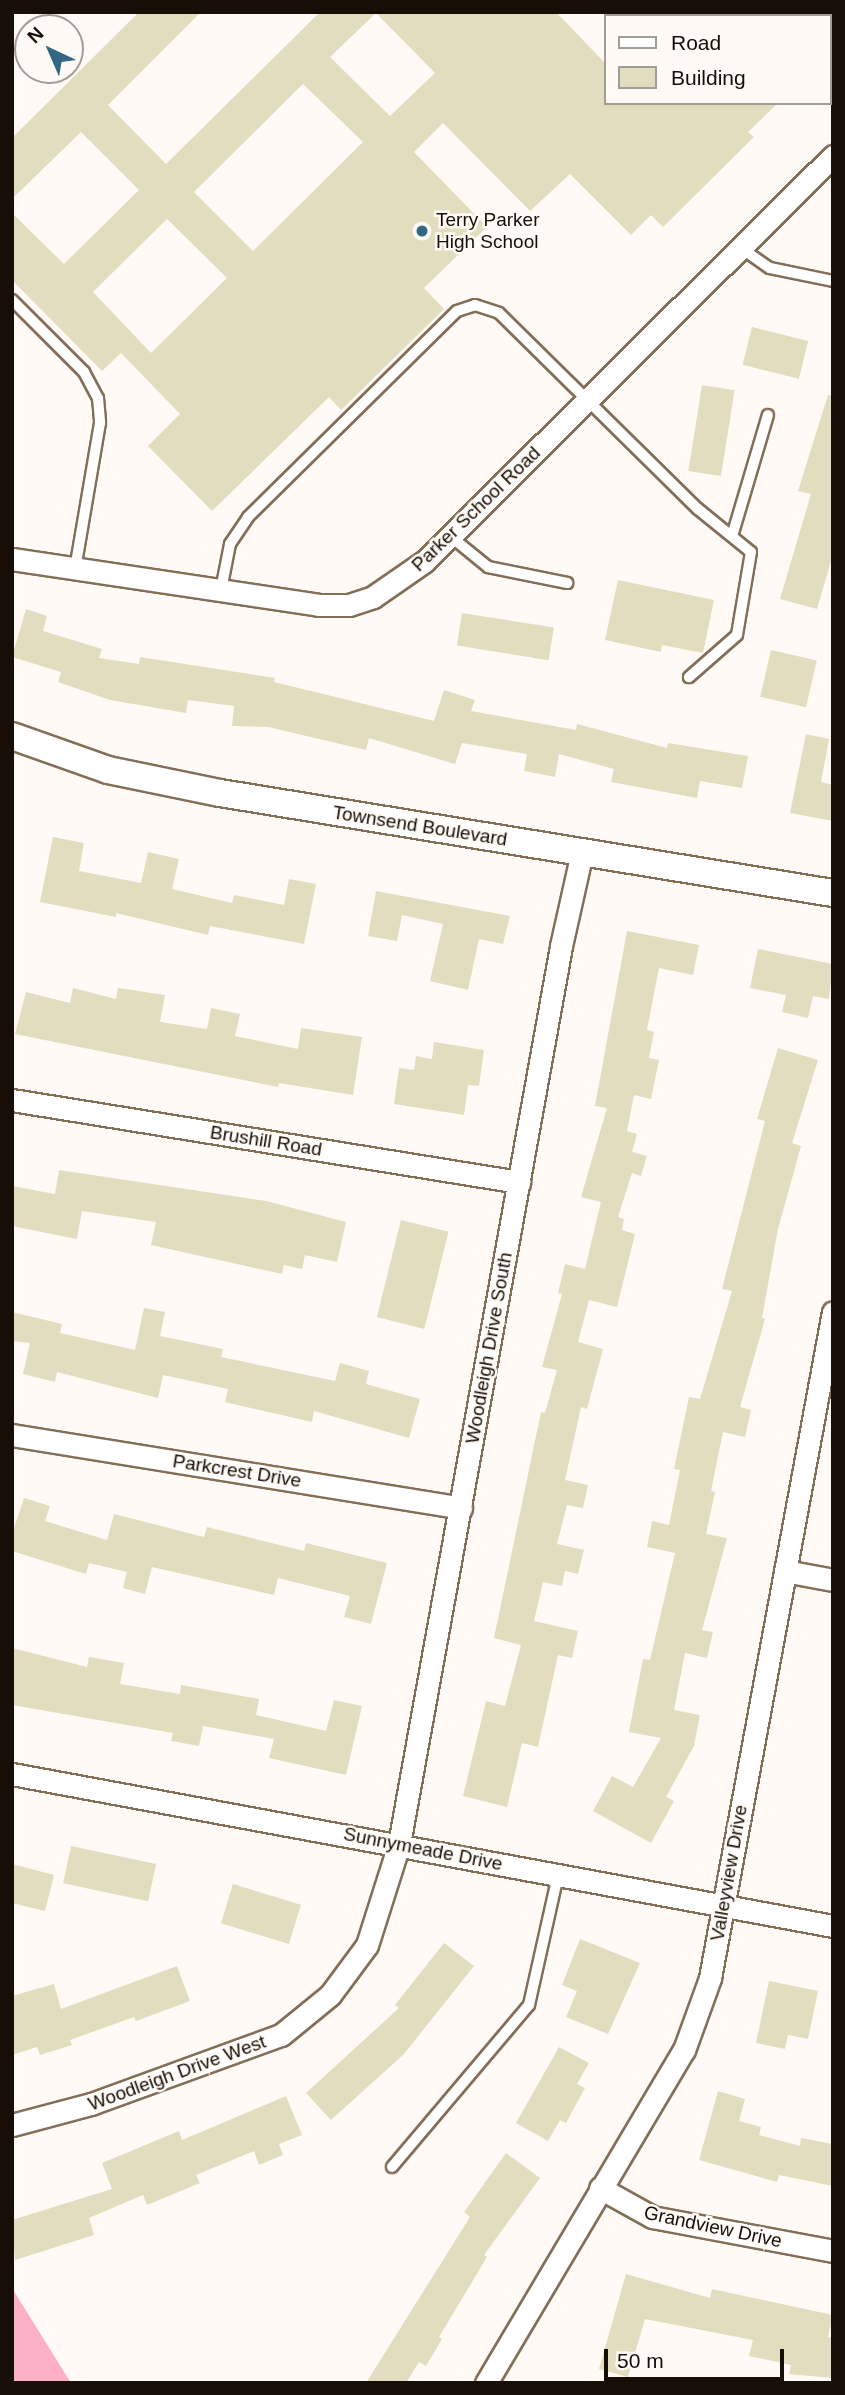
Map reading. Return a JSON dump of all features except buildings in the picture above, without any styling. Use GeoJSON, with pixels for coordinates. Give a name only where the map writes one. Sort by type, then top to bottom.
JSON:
{"type":"FeatureCollection","features":[{"type":"Feature","properties":{"kind":"street","name":"Parker School Road"},"geometry":{"type":"LineString","coordinates":[[12,559],[222,590],[349,605],[399,583],[450,536],[833,156]]}},
{"type":"Feature","properties":{"kind":"street","name":"Townsend Boulevard"},"geometry":{"type":"LineString","coordinates":[[12,736],[108,771],[833,893]]}},
{"type":"Feature","properties":{"kind":"street","name":"Woodleigh Drive South"},"geometry":{"type":"LineString","coordinates":[[399,1844],[582,852]]}},
{"type":"Feature","properties":{"kind":"street","name":"Brushill Road"},"geometry":{"type":"LineString","coordinates":[[12,1100],[519,1182]]}},
{"type":"Feature","properties":{"kind":"street","name":"Valleyview Drive"},"geometry":{"type":"LineString","coordinates":[[486,2383],[684,2050],[710,1978],[833,1311]]}},
{"type":"Feature","properties":{"kind":"street","name":"Parkcrest Drive"},"geometry":{"type":"LineString","coordinates":[[12,1435],[461,1508]]}},
{"type":"Feature","properties":{"kind":"street"},"geometry":{"type":"LineString","coordinates":[[785,1571],[833,1580]]}},
{"type":"Feature","properties":{"kind":"street","name":"Sunnymeade Drive"},"geometry":{"type":"LineString","coordinates":[[12,1774],[833,1926]]}},
{"type":"Feature","properties":{"kind":"street","name":"Woodleigh Drive West"},"geometry":{"type":"LineString","coordinates":[[12,2125],[91,2104],[281,2035],[330,1995],[367,1945],[399,1844]]}},
{"type":"Feature","properties":{"kind":"street","name":"Grandview Drive"},"geometry":{"type":"LineString","coordinates":[[600,2188],[652,2217],[833,2251]]}},
{"type":"Feature","properties":{"kind":"lane"},"geometry":{"type":"LineString","coordinates":[[832,12],[833,19]]}},
{"type":"Feature","properties":{"kind":"lane"},"geometry":{"type":"LineString","coordinates":[[741,247],[771,268],[833,281]]}},
{"type":"Feature","properties":{"kind":"lane"},"geometry":{"type":"LineString","coordinates":[[12,300],[84,372],[98,398],[100,423],[75,569]]}},
{"type":"Feature","properties":{"kind":"lane"},"geometry":{"type":"LineString","coordinates":[[222,590],[230,544],[248,517],[466,306],[488,307],[499,313],[698,509],[733,534],[751,551],[737,635],[689,677]]}},
{"type":"Feature","properties":{"kind":"lane"},"geometry":{"type":"LineString","coordinates":[[733,534],[768,415]]}},
{"type":"Feature","properties":{"kind":"lane"},"geometry":{"type":"LineString","coordinates":[[450,536],[488,567],[567,583]]}},
{"type":"Feature","properties":{"kind":"lane"},"geometry":{"type":"LineString","coordinates":[[392,2167],[529,2005],[558,1875]]}},
{"type":"Feature","properties":{"kind":"shaded area"},"geometry":{"type":"Polygon","coordinates":[[[12,2288],[71,2383],[12,2383],[12,2288]]]}},
{"type":"Feature","properties":{"kind":"place","name":"Terry Parker High School"},"geometry":{"type":"Point","coordinates":[422,231]}}]}
